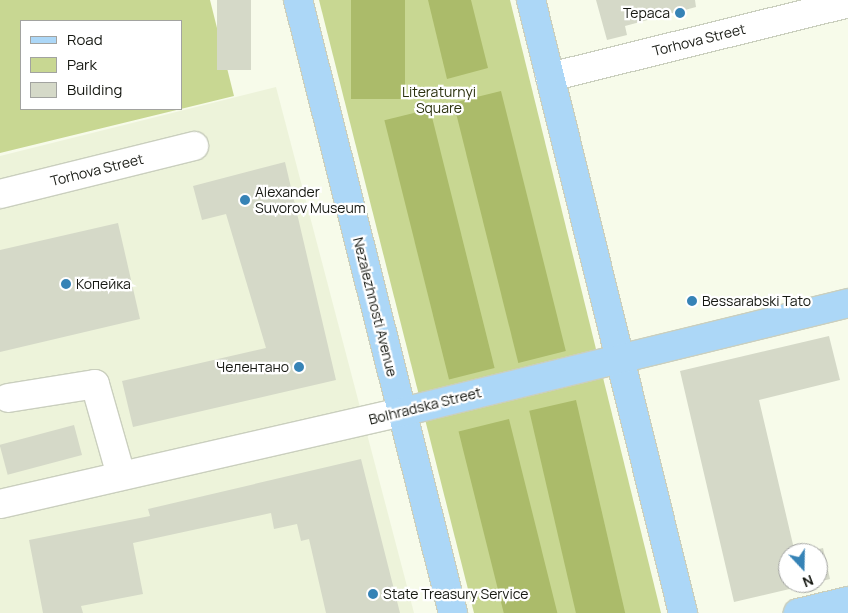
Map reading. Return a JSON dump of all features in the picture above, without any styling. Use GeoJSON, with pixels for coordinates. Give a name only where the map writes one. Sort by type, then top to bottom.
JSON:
{"type":"FeatureCollection","features":[{"type":"Feature","properties":{"kind":"main road","name":"Nezalezhnosti Avenue"},"geometry":{"type":"LineString","coordinates":[[298,0],[453,613]]}},
{"type":"Feature","properties":{"kind":"main road"},"geometry":{"type":"LineString","coordinates":[[531,0],[683,613]]}},
{"type":"Feature","properties":{"kind":"main road","name":"Bolhradska Street"},"geometry":{"type":"LineString","coordinates":[[402,412],[848,304]]}},
{"type":"Feature","properties":{"kind":"main road"},"geometry":{"type":"LineString","coordinates":[[798,613],[848,601]]}},
{"type":"Feature","properties":{"kind":"street","name":"Torhova Street"},"geometry":{"type":"LineString","coordinates":[[550,77],[848,4]]}},
{"type":"Feature","properties":{"kind":"street","name":"Torhova Street"},"geometry":{"type":"LineString","coordinates":[[0,194],[194,146]]}},
{"type":"Feature","properties":{"kind":"street"},"geometry":{"type":"LineString","coordinates":[[8,398],[95,384],[121,475]]}},
{"type":"Feature","properties":{"kind":"street","name":"Bolhradska Street"},"geometry":{"type":"LineString","coordinates":[[0,504],[402,412]]}},
{"type":"Feature","properties":{"kind":"shaded area"},"geometry":{"type":"Polygon","coordinates":[[[276,87],[414,613],[0,613],[0,156],[276,87]]]}},
{"type":"Feature","properties":{"kind":"green space"},"geometry":{"type":"Polygon","coordinates":[[[0,0],[210,0],[234,96],[182,109],[182,20],[20,20],[20,110],[177,110],[0,153],[0,0]]]}},
{"type":"Feature","properties":{"kind":"green space","name":"Literaturnyi Square"},"geometry":{"type":"Polygon","coordinates":[[[319,0],[510,0],[661,613],[474,613],[319,0]]]}},
{"type":"Feature","properties":{"kind":"green space"},"geometry":{"type":"Polygon","coordinates":[[[351,0],[405,0],[405,99],[351,99],[351,0]]]}},
{"type":"Feature","properties":{"kind":"green space"},"geometry":{"type":"Polygon","coordinates":[[[428,0],[471,0],[488,68],[447,79],[428,0]]]}},
{"type":"Feature","properties":{"kind":"green space"},"geometry":{"type":"Polygon","coordinates":[[[501,91],[566,351],[518,363],[453,103],[501,91]]]}},
{"type":"Feature","properties":{"kind":"green space"},"geometry":{"type":"Polygon","coordinates":[[[430,109],[495,368],[449,379],[384,120],[430,109]]]}},
{"type":"Feature","properties":{"kind":"green space"},"geometry":{"type":"Polygon","coordinates":[[[576,400],[625,613],[576,613],[529,411],[576,400]]]}},
{"type":"Feature","properties":{"kind":"green space"},"geometry":{"type":"Polygon","coordinates":[[[509,419],[557,613],[504,613],[459,432],[509,419]]]}},
{"type":"Feature","properties":{"kind":"building"},"geometry":{"type":"Polygon","coordinates":[[[217,0],[251,0],[251,70],[217,70],[217,0]]]}},
{"type":"Feature","properties":{"kind":"building"},"geometry":{"type":"Polygon","coordinates":[[[596,0],[695,0],[696,7],[625,26],[627,35],[607,40],[596,0]]]}},
{"type":"Feature","properties":{"kind":"building"},"geometry":{"type":"Polygon","coordinates":[[[285,162],[336,380],[133,427],[122,381],[266,348],[226,214],[202,220],[193,186],[285,162]]]}},
{"type":"Feature","properties":{"kind":"building","name":"Копейка"},"geometry":{"type":"Polygon","coordinates":[[[118,223],[140,319],[0,352],[0,250],[118,223]]]}},
{"type":"Feature","properties":{"kind":"building"},"geometry":{"type":"Polygon","coordinates":[[[829,336],[840,380],[759,400],[793,543],[778,543],[778,592],[734,602],[680,371],[829,336]]]}},
{"type":"Feature","properties":{"kind":"building"},"geometry":{"type":"Polygon","coordinates":[[[74,425],[82,455],[8,475],[0,445],[74,425]]]}},
{"type":"Feature","properties":{"kind":"building"},"geometry":{"type":"Polygon","coordinates":[[[361,459],[400,613],[326,613],[309,539],[301,541],[297,524],[274,529],[271,513],[133,543],[143,594],[81,606],[83,613],[43,613],[29,540],[150,516],[148,509],[361,459]]]}},
{"type":"Feature","properties":{"kind":"place","name":"Тераса"},"geometry":{"type":"Point","coordinates":[680,13]}},
{"type":"Feature","properties":{"kind":"place","name":"Alexander Suvorov Museum"},"geometry":{"type":"Point","coordinates":[245,200]}},
{"type":"Feature","properties":{"kind":"place","name":"Копейка"},"geometry":{"type":"Point","coordinates":[66,284]}},
{"type":"Feature","properties":{"kind":"place","name":"Bessarabski Tato"},"geometry":{"type":"Point","coordinates":[692,301]}},
{"type":"Feature","properties":{"kind":"place","name":"Челентано"},"geometry":{"type":"Point","coordinates":[299,367]}},
{"type":"Feature","properties":{"kind":"place","name":"State Treasury Service"},"geometry":{"type":"Point","coordinates":[373,594]}}]}
